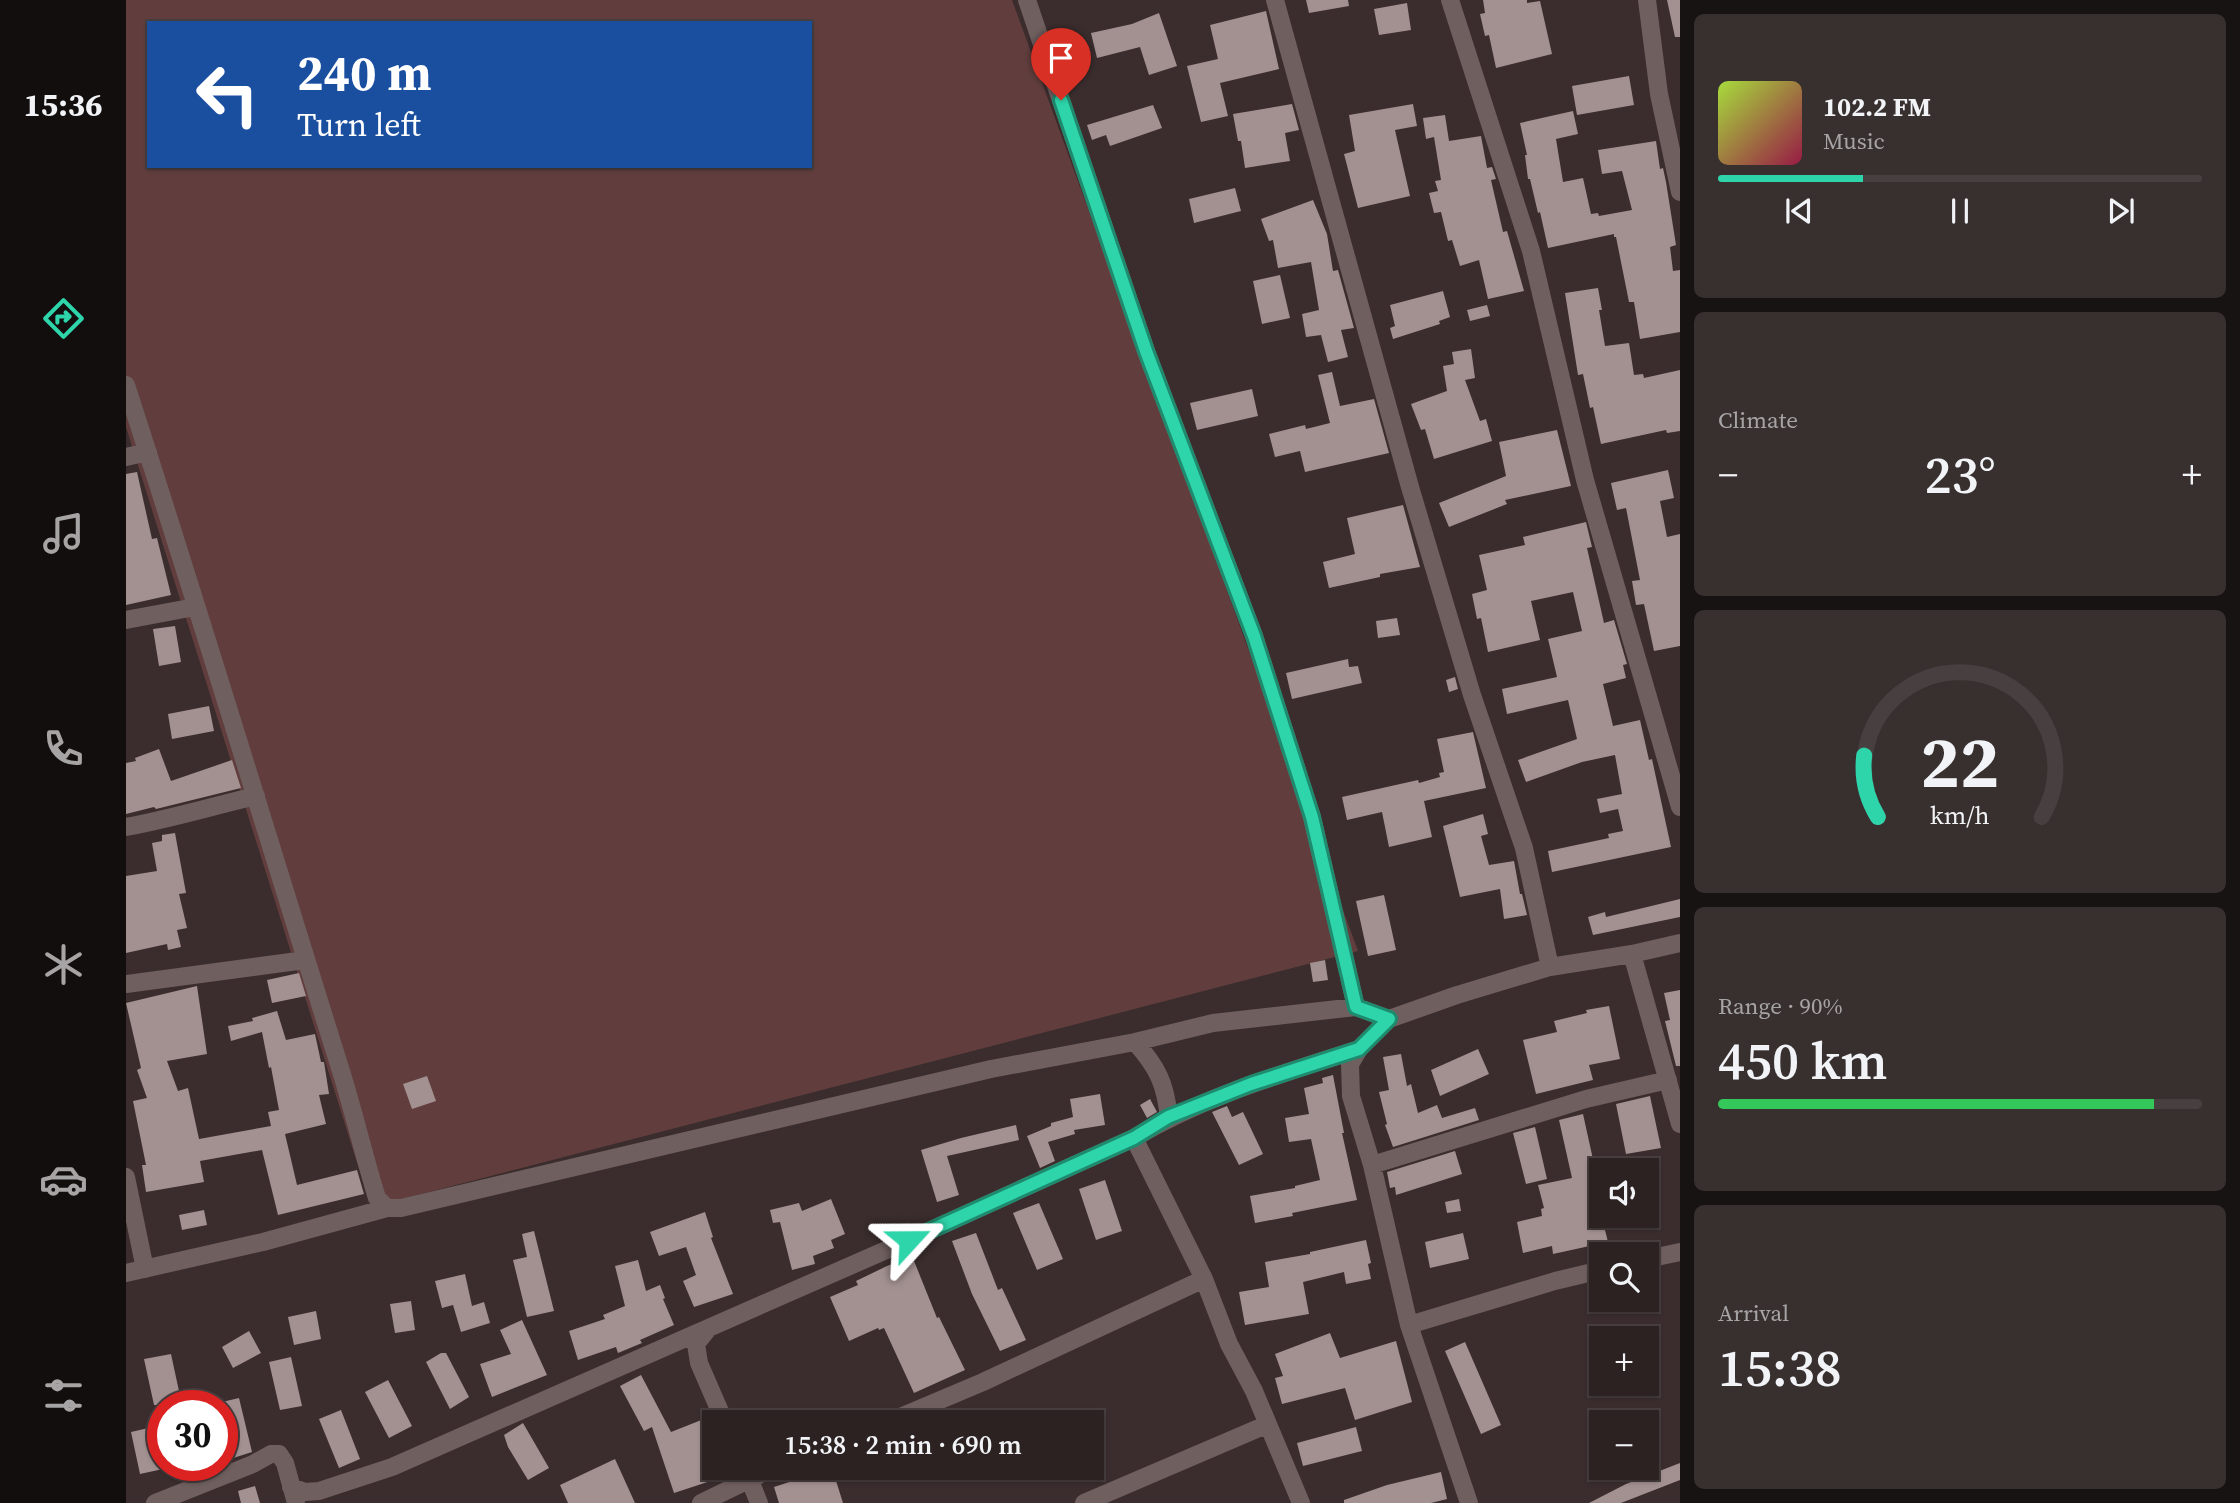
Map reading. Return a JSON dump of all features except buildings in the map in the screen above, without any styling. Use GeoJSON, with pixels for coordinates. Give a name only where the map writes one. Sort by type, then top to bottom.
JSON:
{"type":"FeatureCollection","features":[{"type":"Feature","properties":{"kind":"street"},"geometry":{"type":"LineString","coordinates":[[1027,0],[1146,351],[1254,636],[1312,817],[1356,1007]]}},
{"type":"Feature","properties":{"kind":"street"},"geometry":{"type":"LineString","coordinates":[[1275,0],[1410,487],[1472,695],[1524,848],[1550,967]]}},
{"type":"Feature","properties":{"kind":"street"},"geometry":{"type":"LineString","coordinates":[[1450,0],[1531,251],[1585,480],[1680,807]]}},
{"type":"Feature","properties":{"kind":"street"},"geometry":{"type":"LineString","coordinates":[[1647,0],[1658,94],[1680,192]]}},
{"type":"Feature","properties":{"kind":"street"},"geometry":{"type":"LineString","coordinates":[[126,385],[256,796],[377,1198],[387,1208]]}},
{"type":"Feature","properties":{"kind":"street"},"geometry":{"type":"LineString","coordinates":[[126,457],[148,452]]}},
{"type":"Feature","properties":{"kind":"street"},"geometry":{"type":"LineString","coordinates":[[126,620],[195,607]]}},
{"type":"Feature","properties":{"kind":"street"},"geometry":{"type":"LineString","coordinates":[[126,827],[165,820],[190,811],[256,796]]}},
{"type":"Feature","properties":{"kind":"street"},"geometry":{"type":"LineString","coordinates":[[1469,1503],[1409,1325],[1372,1165],[1351,1096],[1350,1064],[1359,1049],[1389,1019],[1550,967],[1632,954],[1680,943]]}},
{"type":"Feature","properties":{"kind":"street"},"geometry":{"type":"LineString","coordinates":[[1632,954],[1680,1124]]}},
{"type":"Feature","properties":{"kind":"street"},"geometry":{"type":"LineString","coordinates":[[126,984],[305,960]]}},
{"type":"Feature","properties":{"kind":"street"},"geometry":{"type":"LineString","coordinates":[[126,1273],[263,1242],[387,1208],[401,1208],[991,1069],[1135,1042],[1213,1023],[1356,1007],[1389,1019]]}},
{"type":"Feature","properties":{"kind":"street"},"geometry":{"type":"LineString","coordinates":[[1135,1042],[1154,1064],[1166,1095],[1168,1117]]}},
{"type":"Feature","properties":{"kind":"street"},"geometry":{"type":"LineString","coordinates":[[155,1503],[271,1454],[279,1454],[285,1463],[293,1495],[319,1491],[392,1467],[1134,1138],[1168,1117],[1251,1084],[1359,1049]]}},
{"type":"Feature","properties":{"kind":"street"},"geometry":{"type":"LineString","coordinates":[[1372,1165],[1586,1099],[1668,1080]]}},
{"type":"Feature","properties":{"kind":"street"},"geometry":{"type":"LineString","coordinates":[[1134,1138],[1204,1279],[1228,1344],[1254,1391],[1301,1503]]}},
{"type":"Feature","properties":{"kind":"street"},"geometry":{"type":"LineString","coordinates":[[126,1177],[145,1269]]}},
{"type":"Feature","properties":{"kind":"street"},"geometry":{"type":"LineString","coordinates":[[1659,1256],[1680,1252]]}},
{"type":"Feature","properties":{"kind":"street"},"geometry":{"type":"LineString","coordinates":[[1409,1325],[1589,1273]]}},
{"type":"Feature","properties":{"kind":"street"},"geometry":{"type":"LineString","coordinates":[[917,1410],[1204,1279]]}},
{"type":"Feature","properties":{"kind":"street"},"geometry":{"type":"LineString","coordinates":[[710,1326],[696,1343],[699,1363],[719,1410]]}},
{"type":"Feature","properties":{"kind":"street"},"geometry":{"type":"LineString","coordinates":[[1084,1503],[1266,1425]]}},
{"type":"Feature","properties":{"kind":"street"},"geometry":{"type":"LineString","coordinates":[[701,1503],[737,1480]]}},
{"type":"Feature","properties":{"kind":"street"},"geometry":{"type":"LineString","coordinates":[[749,1480],[759,1503]]}},
{"type":"Feature","properties":{"kind":"shaded area"},"geometry":{"type":"Polygon","coordinates":[[[126,0],[1012,0],[1358,951],[371,1207],[126,427],[126,0]]]}},
{"type":"Feature","properties":{"kind":"route"},"geometry":{"type":"LineString","coordinates":[[909,1240],[1134,1138],[1168,1117],[1251,1084],[1359,1049],[1389,1019],[1356,1007],[1312,817],[1254,636],[1146,351],[1061,100]]}}]}
